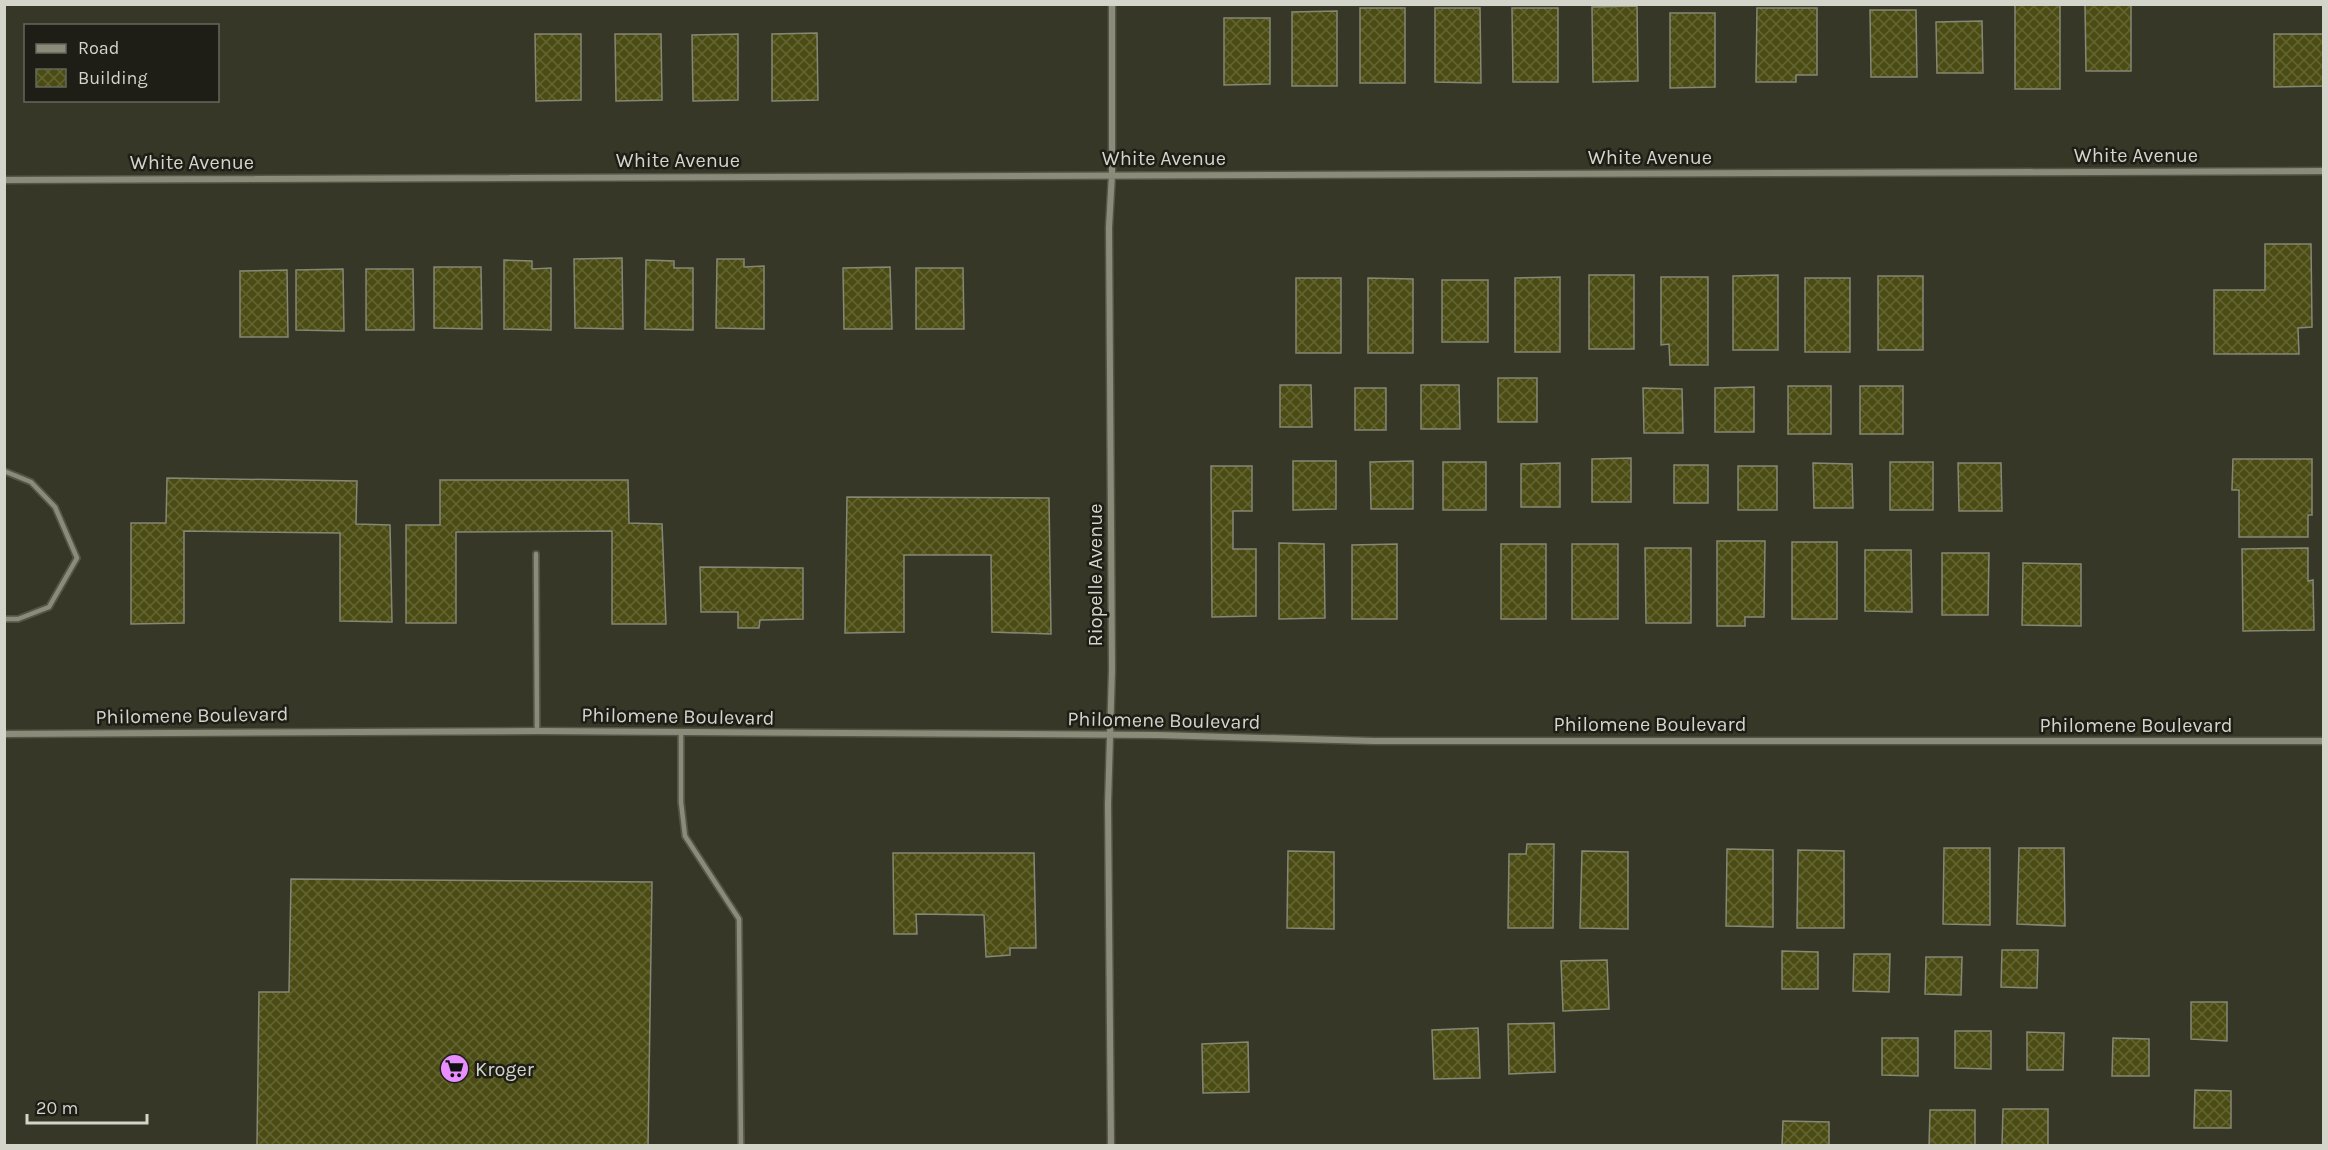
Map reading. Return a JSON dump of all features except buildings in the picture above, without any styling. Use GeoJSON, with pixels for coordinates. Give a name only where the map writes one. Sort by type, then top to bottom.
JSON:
{"type":"FeatureCollection","features":[{"type":"Feature","properties":{"kind":"street","name":"Riopelle Avenue"},"geometry":{"type":"LineString","coordinates":[[1112,4],[1112,174],[1109,227],[1111,735],[1108,804],[1112,1146]]}},
{"type":"Feature","properties":{"kind":"street","name":"White Avenue"},"geometry":{"type":"LineString","coordinates":[[4,180],[2324,171]]}},
{"type":"Feature","properties":{"kind":"street","name":"Philomene Boulevard"},"geometry":{"type":"LineString","coordinates":[[4,734],[537,731],[1111,735],[1374,741],[2324,741]]}},
{"type":"Feature","properties":{"kind":"lane"},"geometry":{"type":"LineString","coordinates":[[4,471],[31,482],[55,507],[77,558],[49,607],[18,619],[4,619]]}},
{"type":"Feature","properties":{"kind":"lane"},"geometry":{"type":"LineString","coordinates":[[536,554],[537,731]]}},
{"type":"Feature","properties":{"kind":"lane"},"geometry":{"type":"LineString","coordinates":[[681,732],[681,802],[686,836],[739,919],[741,1146]]}},
{"type":"Feature","properties":{"kind":"place","name":"Kroger"},"geometry":{"type":"Point","coordinates":[454,1069]}}]}
